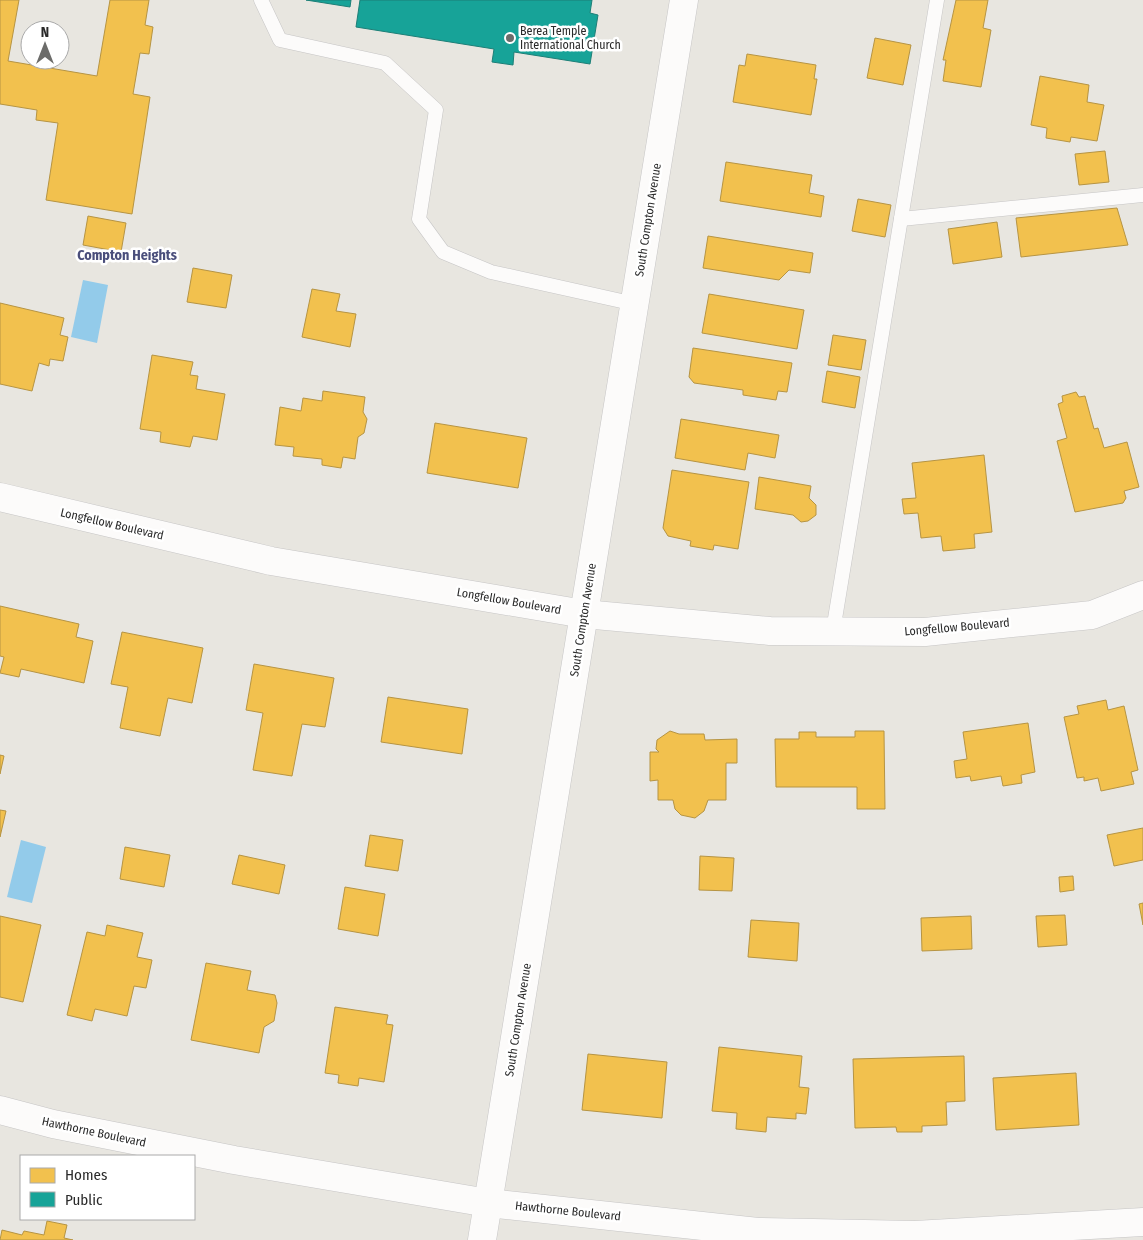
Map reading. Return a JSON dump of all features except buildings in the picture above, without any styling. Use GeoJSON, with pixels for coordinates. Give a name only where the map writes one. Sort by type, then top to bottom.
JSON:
{"type":"FeatureCollection","features":[{"type":"Feature","properties":{"kind":"street","name":"South Compton Avenue"},"geometry":{"type":"LineString","coordinates":[[482,1240],[684,0]]}},
{"type":"Feature","properties":{"kind":"street","name":"Longfellow Boulevard"},"geometry":{"type":"LineString","coordinates":[[0,497],[271,561],[584,614],[770,631],[925,632],[1092,614],[1143,595]]}},
{"type":"Feature","properties":{"kind":"street","name":"Hawthorne Boulevard"},"geometry":{"type":"LineString","coordinates":[[0,1110],[53,1124],[234,1160],[488,1203],[758,1232],[915,1235],[1143,1222]]}},
{"type":"Feature","properties":{"kind":"lane"},"geometry":{"type":"LineString","coordinates":[[262,0],[280,40],[385,63],[436,110],[419,219],[443,252],[490,272],[635,304]]}},
{"type":"Feature","properties":{"kind":"lane"},"geometry":{"type":"LineString","coordinates":[[833,631],[937,0]]}},
{"type":"Feature","properties":{"kind":"lane"},"geometry":{"type":"LineString","coordinates":[[901,219],[1143,195]]}},
{"type":"Feature","properties":{"kind":"water"},"geometry":{"type":"Polygon","coordinates":[[[83,280],[108,285],[97,343],[71,337],[83,280]]]}},
{"type":"Feature","properties":{"kind":"water"},"geometry":{"type":"Polygon","coordinates":[[[21,840],[46,847],[32,903],[7,897],[21,840]]]}},
{"type":"Feature","properties":{"kind":"place","name":"Berea Temple International Church"},"geometry":{"type":"Point","coordinates":[510,38]}},
{"type":"Feature","properties":{"kind":"district","name":"Compton Heights"},"geometry":{"type":"Point","coordinates":[127,255]}}]}
